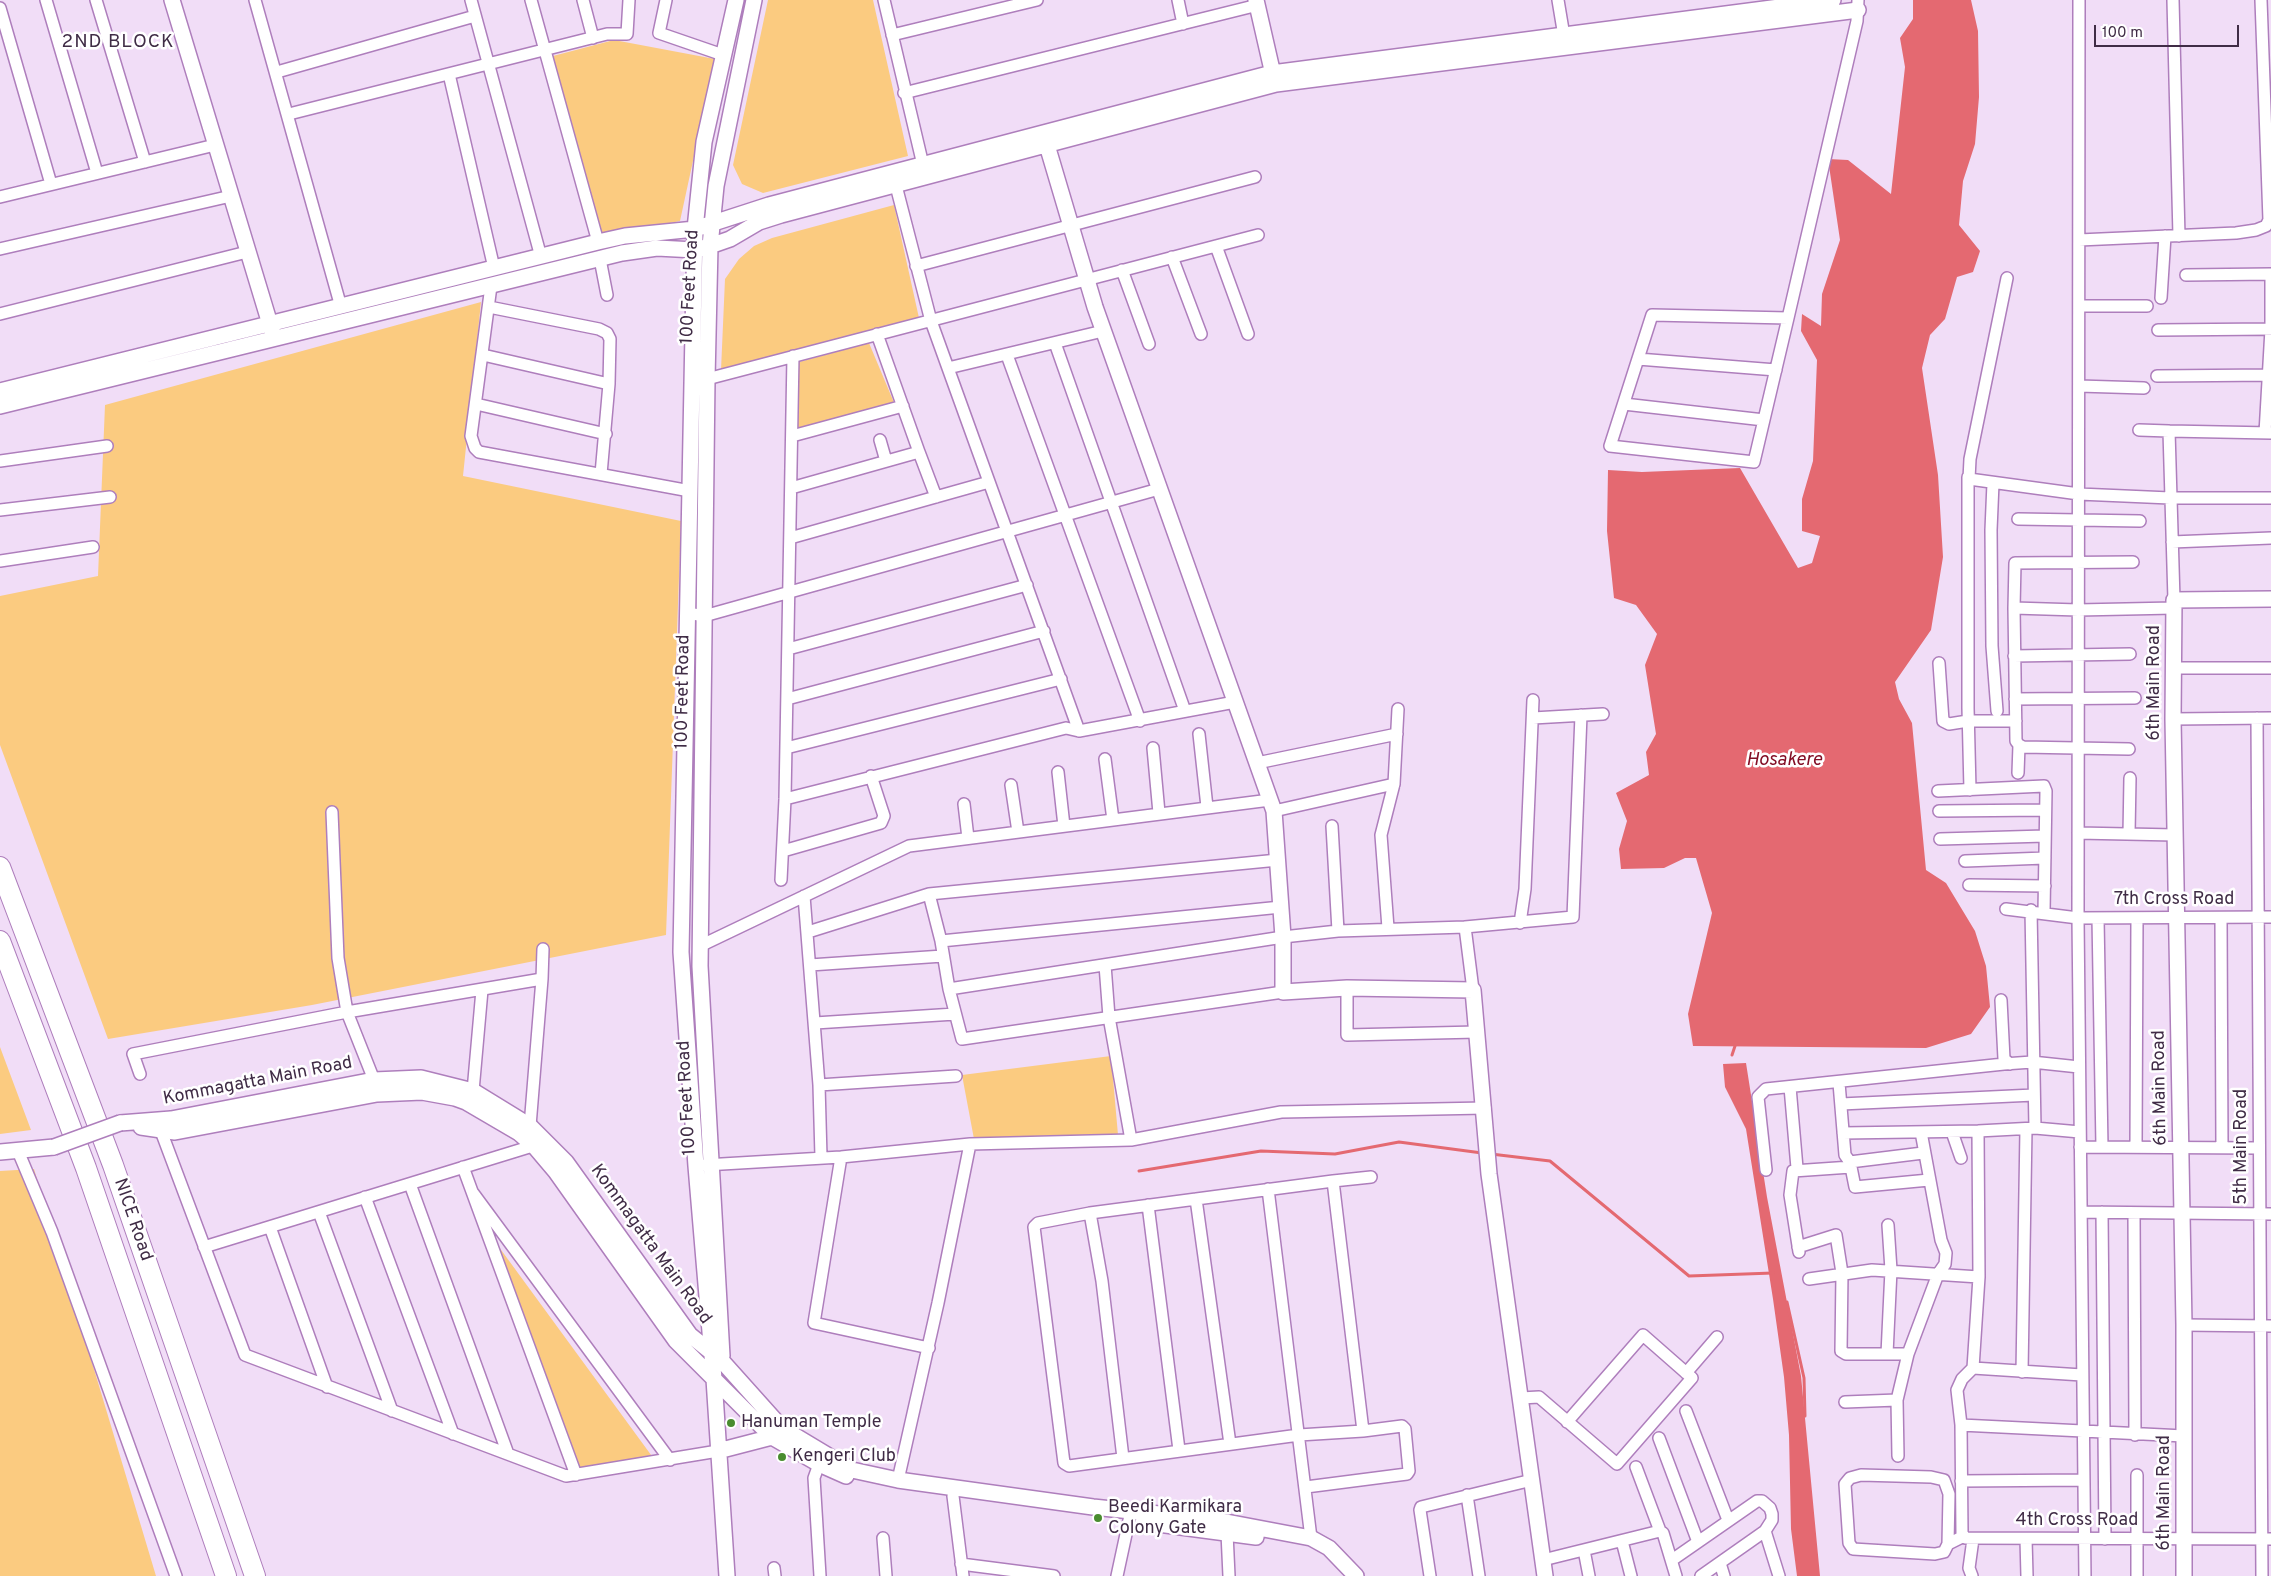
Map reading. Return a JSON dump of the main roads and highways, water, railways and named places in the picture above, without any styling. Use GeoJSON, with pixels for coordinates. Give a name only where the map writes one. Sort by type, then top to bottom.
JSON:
{"type":"FeatureCollection","features":[{"type":"Feature","properties":{"kind":"highway","name":"NICE Road"},"geometry":{"type":"LineString","coordinates":[[0,867],[113,1165],[255,1576]]}},
{"type":"Feature","properties":{"kind":"highway","name":"NICE Road"},"geometry":{"type":"LineString","coordinates":[[0,941],[86,1168],[226,1576]]}},
{"type":"Feature","properties":{"kind":"water","name":"Hosakere"},"geometry":{"type":"Polygon","coordinates":[[[1913,0],[1971,0],[1978,31],[1979,97],[1975,144],[1963,181],[1959,225],[1980,251],[1973,272],[1957,277],[1945,319],[1930,335],[1922,368],[1938,475],[1943,557],[1931,630],[1895,682],[1899,699],[1912,723],[1926,870],[1946,883],[1975,931],[1986,966],[1990,1007],[1971,1034],[1926,1048],[1693,1046],[1688,1014],[1712,913],[1696,858],[1685,858],[1664,868],[1621,869],[1619,849],[1627,821],[1616,793],[1649,775],[1646,752],[1656,734],[1645,665],[1657,634],[1636,605],[1614,598],[1607,531],[1608,470],[1642,472],[1740,468],[1798,568],[1812,563],[1820,536],[1802,531],[1802,499],[1813,461],[1817,360],[1801,331],[1802,314],[1821,326],[1822,294],[1840,240],[1828,159],[1848,160],[1891,194],[1905,67],[1900,38],[1913,19],[1913,0]]]}},
{"type":"Feature","properties":{"kind":"water"},"geometry":{"type":"Polygon","coordinates":[[[1746,1063],[1767,1197],[1801,1376],[1820,1576],[1797,1576],[1791,1529],[1789,1435],[1784,1377],[1773,1299],[1746,1129],[1725,1087],[1723,1064],[1746,1063]]]}},
{"type":"Feature","properties":{"kind":"waterway"},"geometry":{"type":"LineString","coordinates":[[1732,1055],[1736,1043]]}},
{"type":"Feature","properties":{"kind":"waterway"},"geometry":{"type":"LineString","coordinates":[[1139,1171],[1261,1151],[1335,1154],[1399,1142],[1482,1153]]}},
{"type":"Feature","properties":{"kind":"waterway"},"geometry":{"type":"LineString","coordinates":[[1491,1154],[1550,1161],[1689,1276],[1773,1273]]}},
{"type":"Feature","properties":{"kind":"waterway"},"geometry":{"type":"LineString","coordinates":[[1787,1302],[1804,1378],[1805,1416]]}},
{"type":"Feature","properties":{"kind":"place","name":"Hanuman Temple"},"geometry":{"type":"Point","coordinates":[731,1423]}},
{"type":"Feature","properties":{"kind":"place","name":"Kengeri Club"},"geometry":{"type":"Point","coordinates":[782,1457]}},
{"type":"Feature","properties":{"kind":"place","name":"Beedi Karmikara Colony Gate"},"geometry":{"type":"Point","coordinates":[1098,1518]}},
{"type":"Feature","properties":{"kind":"district","name":"2ND BLOCK"},"geometry":{"type":"Point","coordinates":[118,43]}}]}
